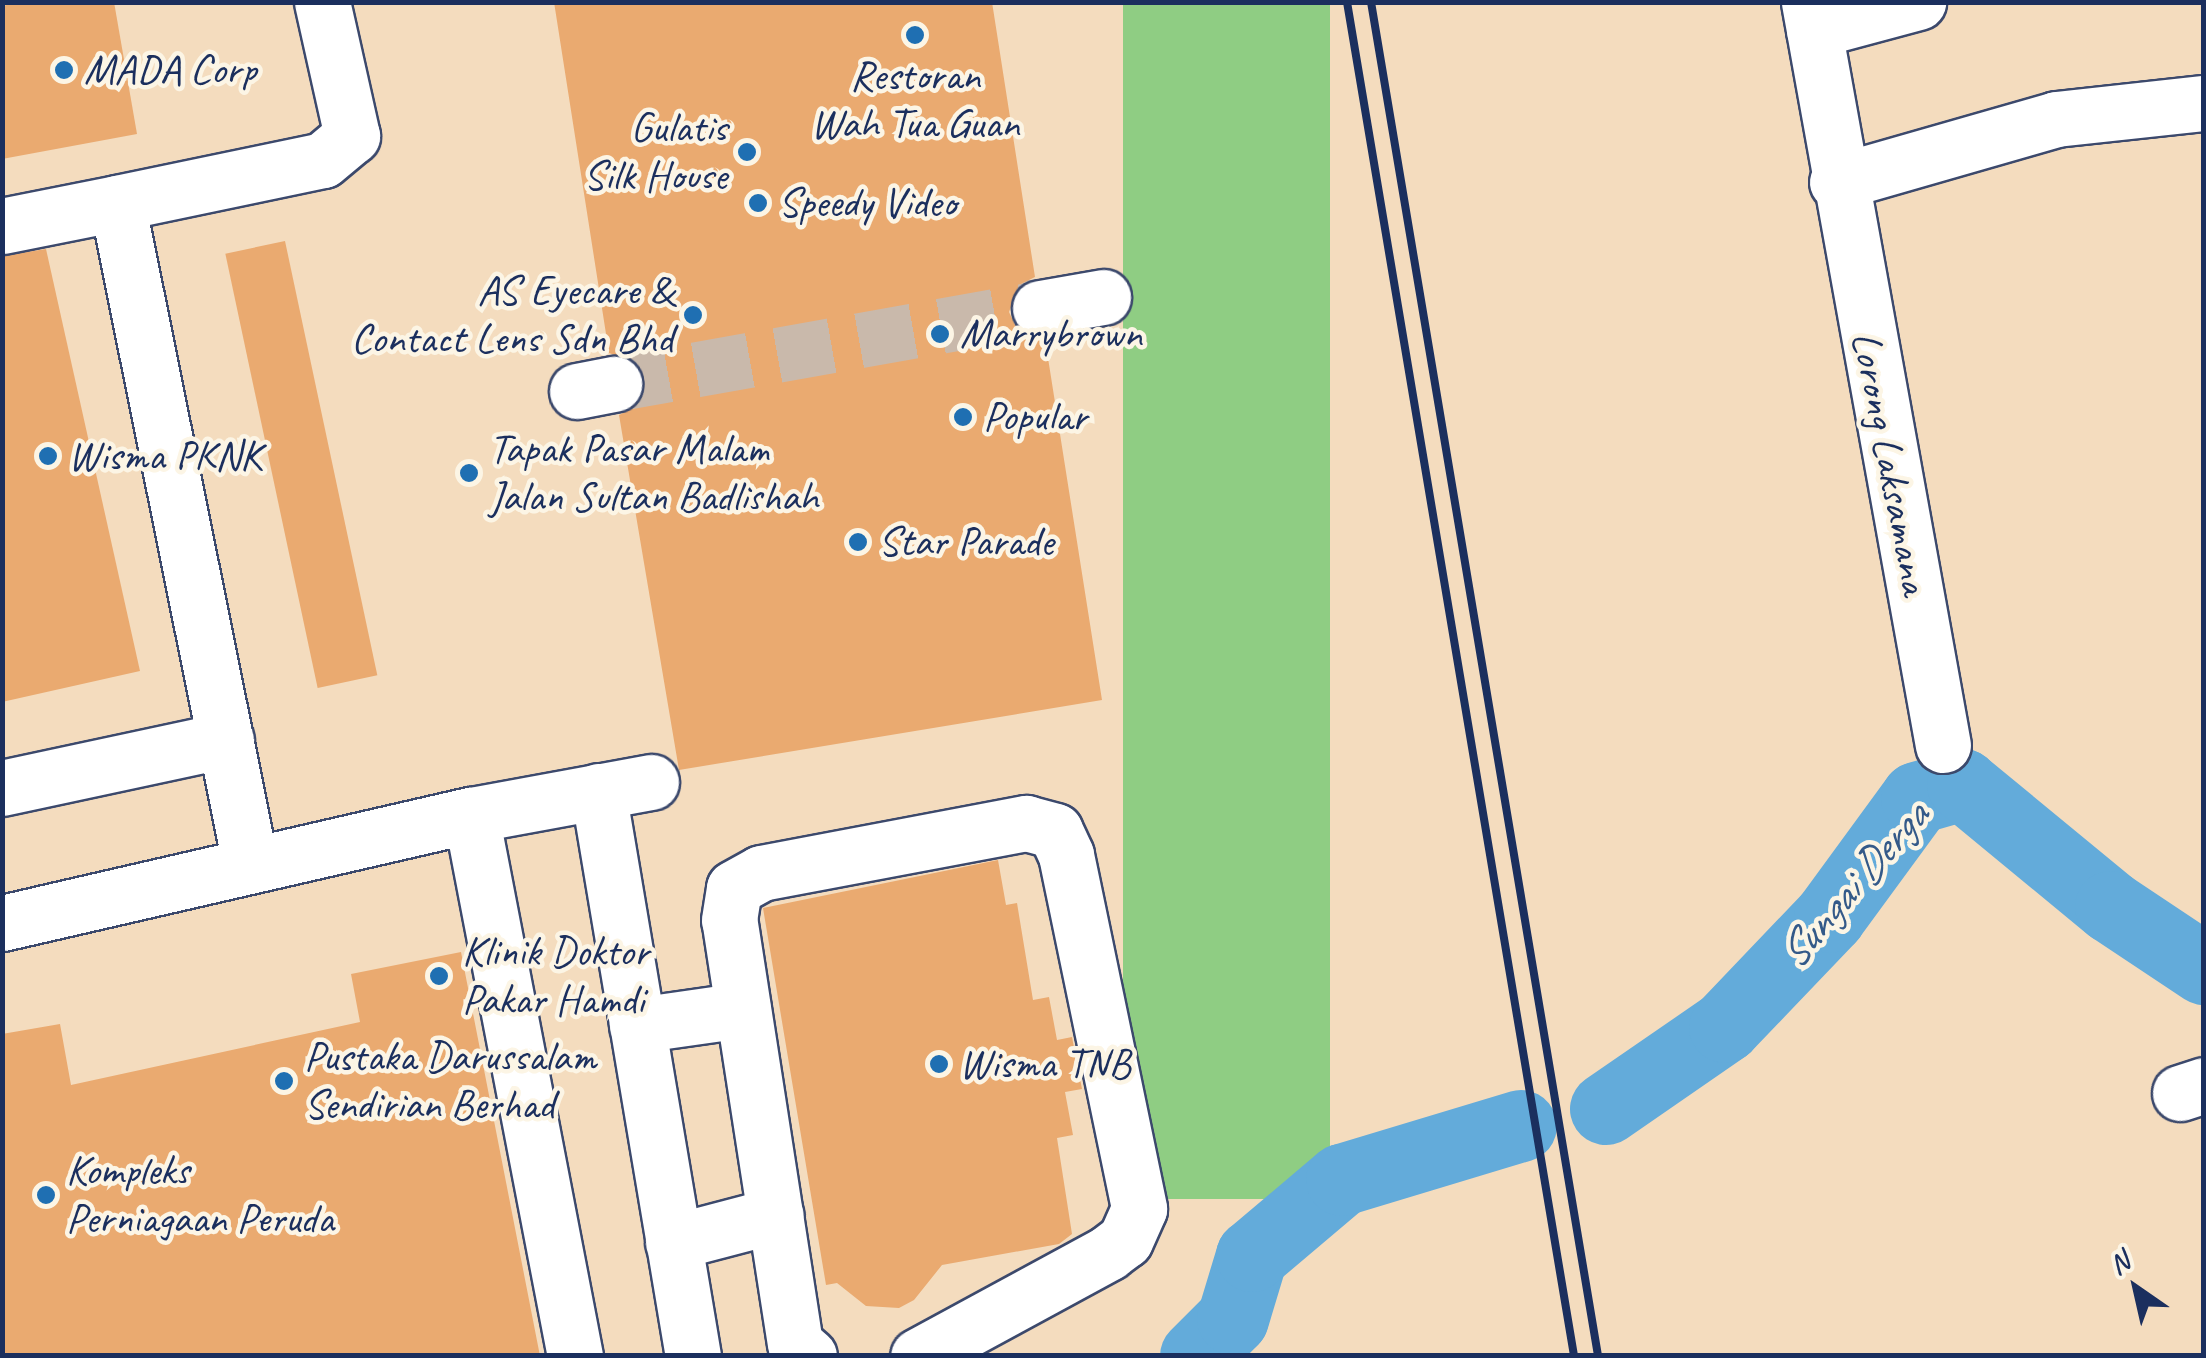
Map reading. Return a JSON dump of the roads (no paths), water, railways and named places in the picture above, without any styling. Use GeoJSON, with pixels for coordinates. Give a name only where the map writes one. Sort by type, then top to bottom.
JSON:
{"type":"FeatureCollection","features":[{"type":"Feature","properties":{"kind":"street"},"geometry":{"type":"LineString","coordinates":[[2,226],[323,160],[352,136],[322,2]]}},
{"type":"Feature","properties":{"kind":"street"},"geometry":{"type":"LineString","coordinates":[[1811,16],[1918,2]]}},
{"type":"Feature","properties":{"kind":"street","name":"Lorong Laksamana"},"geometry":{"type":"LineString","coordinates":[[1811,16],[1942,744]]}},
{"type":"Feature","properties":{"kind":"street"},"geometry":{"type":"LineString","coordinates":[[1838,182],[2056,119],[2204,103]]}},
{"type":"Feature","properties":{"kind":"street"},"geometry":{"type":"LineString","coordinates":[[117,203],[250,863]]}},
{"type":"Feature","properties":{"kind":"street"},"geometry":{"type":"LineString","coordinates":[[1040,308],[1103,297]]}},
{"type":"Feature","properties":{"kind":"street"},"geometry":{"type":"LineString","coordinates":[[2,788],[226,740]]}},
{"type":"Feature","properties":{"kind":"street"},"geometry":{"type":"LineString","coordinates":[[2,923],[250,863],[471,815],[651,782]]}},
{"type":"Feature","properties":{"kind":"street"},"geometry":{"type":"LineString","coordinates":[[598,790],[693,1356]]}},
{"type":"Feature","properties":{"kind":"street"},"geometry":{"type":"LineString","coordinates":[[471,815],[575,1356]]}},
{"type":"Feature","properties":{"kind":"street"},"geometry":{"type":"LineString","coordinates":[[809,1356],[796,1344],[729,920],[734,888],[761,873],[1026,823],[1055,831],[1066,855],[1139,1210],[1125,1240],[1108,1253],[918,1356]]}},
{"type":"Feature","properties":{"kind":"street"},"geometry":{"type":"LineString","coordinates":[[637,1025],[743,1010]]}},
{"type":"Feature","properties":{"kind":"street"},"geometry":{"type":"LineString","coordinates":[[673,1242],[776,1215]]}},
{"type":"Feature","properties":{"kind":"waterway","name":"Sungai Derga"},"geometry":{"type":"LineString","coordinates":[[1606,1109],[1725,1027],[1830,917],[1917,798],[1963,785],[2111,907],[2204,969]]}},
{"type":"Feature","properties":{"kind":"waterway","name":"Sungai Derga"},"geometry":{"type":"LineString","coordinates":[[1196,1356],[1233,1319],[1252,1256],[1342,1180],[1521,1126]]}},
{"type":"Feature","properties":{"kind":"tunnel"},"geometry":{"type":"LineString","coordinates":[[614,384],[1040,308]]}},
{"type":"Feature","properties":{"kind":"railway"},"geometry":{"type":"LineString","coordinates":[[1347,2],[1574,1356]]}},
{"type":"Feature","properties":{"kind":"railway"},"geometry":{"type":"LineString","coordinates":[[1371,2],[1598,1356]]}},
{"type":"Feature","properties":{"kind":"place","name":"Restoran Wah Tua Guan"},"geometry":{"type":"Point","coordinates":[915,35]}},
{"type":"Feature","properties":{"kind":"place","name":"MADA Corp"},"geometry":{"type":"Point","coordinates":[64,70]}},
{"type":"Feature","properties":{"kind":"place","name":"Gulatis Silk House"},"geometry":{"type":"Point","coordinates":[747,152]}},
{"type":"Feature","properties":{"kind":"place","name":"Speedy Video"},"geometry":{"type":"Point","coordinates":[758,203]}},
{"type":"Feature","properties":{"kind":"place","name":"AS Eyecare & Contact Lens Sdn Bhd"},"geometry":{"type":"Point","coordinates":[693,315]}},
{"type":"Feature","properties":{"kind":"place","name":"Marrybrown"},"geometry":{"type":"Point","coordinates":[940,334]}},
{"type":"Feature","properties":{"kind":"place","name":"Popular"},"geometry":{"type":"Point","coordinates":[963,417]}},
{"type":"Feature","properties":{"kind":"place","name":"Wisma PKNK"},"geometry":{"type":"Point","coordinates":[48,456]}},
{"type":"Feature","properties":{"kind":"place","name":"Tapak Pasar Malam Jalan Sultan Badlishah"},"geometry":{"type":"Point","coordinates":[469,473]}},
{"type":"Feature","properties":{"kind":"place","name":"Star Parade"},"geometry":{"type":"Point","coordinates":[858,542]}},
{"type":"Feature","properties":{"kind":"place","name":"Klinik Doktor Pakar Hamdi"},"geometry":{"type":"Point","coordinates":[439,976]}},
{"type":"Feature","properties":{"kind":"place","name":"Wisma TNB"},"geometry":{"type":"Point","coordinates":[939,1064]}},
{"type":"Feature","properties":{"kind":"place","name":"Pustaka Darussalam Sendirian Berhad"},"geometry":{"type":"Point","coordinates":[284,1081]}},
{"type":"Feature","properties":{"kind":"place","name":"Kompleks Perniagaan Peruda"},"geometry":{"type":"Point","coordinates":[46,1195]}}]}
